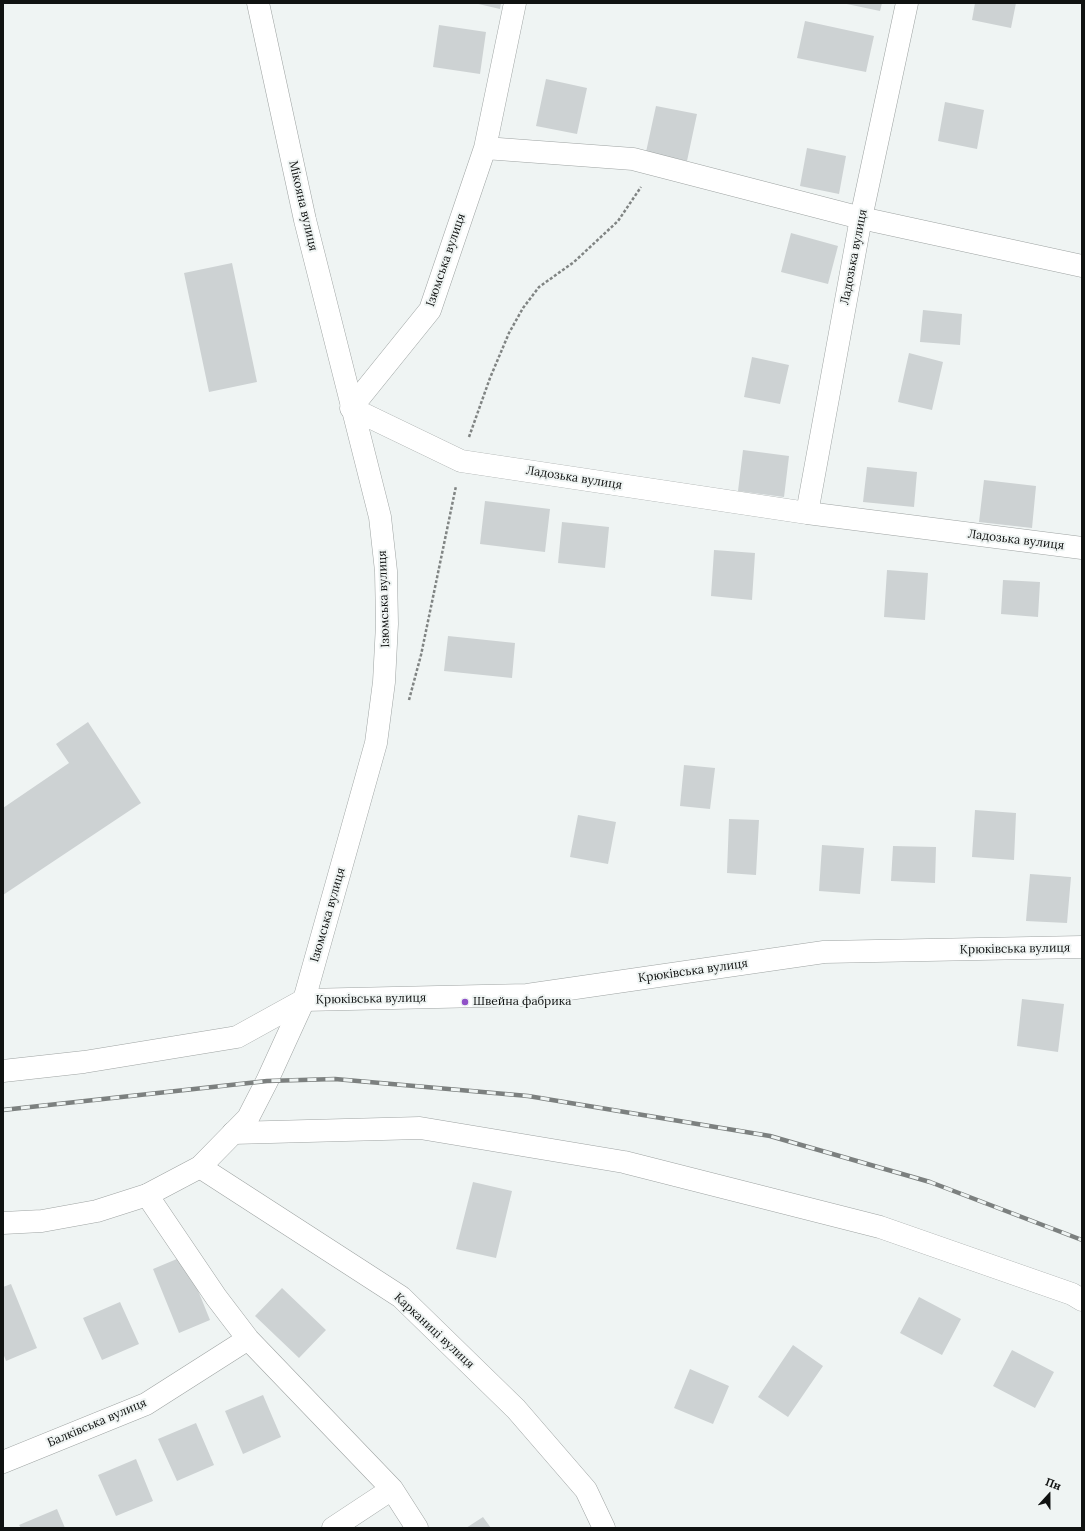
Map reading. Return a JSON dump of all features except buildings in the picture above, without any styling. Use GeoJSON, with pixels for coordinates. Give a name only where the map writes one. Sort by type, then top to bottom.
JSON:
{"type":"FeatureCollection","features":[{"type":"Feature","properties":{"kind":"street","name":"Мікояна вулиця"},"geometry":{"type":"LineString","coordinates":[[258,3],[305,220],[351,408]]}},
{"type":"Feature","properties":{"kind":"street","name":"Ізюмська вулиця"},"geometry":{"type":"LineString","coordinates":[[3,1223],[42,1221],[97,1211],[147,1195],[200,1167],[240,1126],[267,1081],[304,1000],[376,743],[384,682],[387,624],[386,571],[380,517],[351,408],[430,310],[485,148],[515,3]]}},
{"type":"Feature","properties":{"kind":"street","name":"Ладозька вулиця"},"geometry":{"type":"LineString","coordinates":[[807,513],[861,218],[907,3]]}},
{"type":"Feature","properties":{"kind":"street"},"geometry":{"type":"LineString","coordinates":[[485,148],[633,159],[861,218],[1082,266]]}},
{"type":"Feature","properties":{"kind":"street","name":"Ладозька вулиця"},"geometry":{"type":"LineString","coordinates":[[351,408],[461,461],[807,513],[1082,548]]}},
{"type":"Feature","properties":{"kind":"street","name":"Крюківська вулиця"},"geometry":{"type":"LineString","coordinates":[[304,1000],[527,995],[824,952],[1082,947]]}},
{"type":"Feature","properties":{"kind":"street"},"geometry":{"type":"LineString","coordinates":[[3,1071],[84,1062],[237,1036],[304,1000]]}},
{"type":"Feature","properties":{"kind":"street"},"geometry":{"type":"LineString","coordinates":[[240,1126],[420,1128],[624,1162],[880,1227],[1072,1294],[1082,1300]]}},
{"type":"Feature","properties":{"kind":"street","name":"Карканиці вулиця"},"geometry":{"type":"LineString","coordinates":[[200,1167],[401,1297],[516,1409],[586,1490],[604,1528]]}},
{"type":"Feature","properties":{"kind":"street"},"geometry":{"type":"LineString","coordinates":[[147,1195],[216,1297],[248,1339],[392,1489],[417,1528]]}},
{"type":"Feature","properties":{"kind":"street","name":"Балківська вулиця"},"geometry":{"type":"LineString","coordinates":[[3,1462],[146,1404],[248,1339]]}},
{"type":"Feature","properties":{"kind":"street"},"geometry":{"type":"LineString","coordinates":[[333,1528],[392,1489]]}},
{"type":"Feature","properties":{"kind":"railway"},"geometry":{"type":"LineString","coordinates":[[3,1110],[267,1081],[335,1079],[528,1096],[770,1136],[930,1182],[1082,1240]]}},
{"type":"Feature","properties":{"kind":"place","name":"Швейна фабрика"},"geometry":{"type":"Point","coordinates":[465,1002]}}]}
